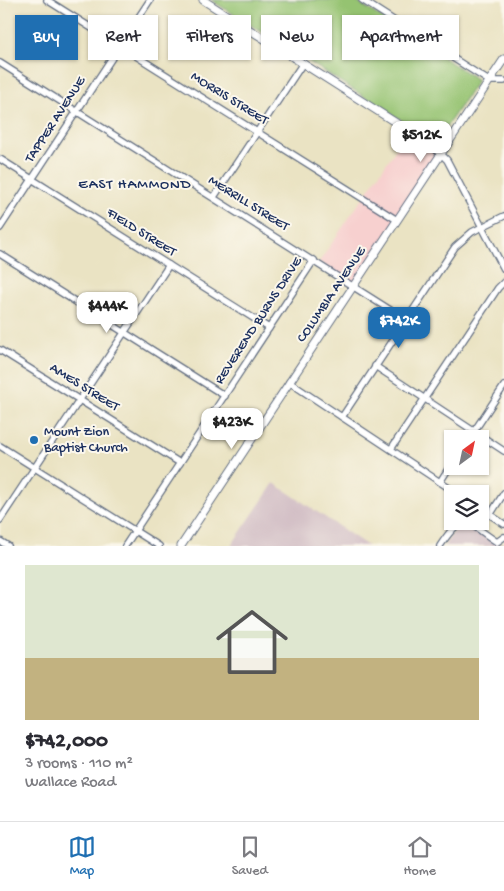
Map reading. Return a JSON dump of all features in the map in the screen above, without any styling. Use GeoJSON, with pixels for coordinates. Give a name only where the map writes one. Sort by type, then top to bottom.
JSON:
{"type":"FeatureCollection","features":[{"type":"Feature","properties":{"kind":"street","name":"MORRIS STREET"},"geometry":{"type":"LineString","coordinates":[[47,0],[88,26]]}},
{"type":"Feature","properties":{"kind":"street","name":"TAPPER AVENUE"},"geometry":{"type":"LineString","coordinates":[[140,15],[150,0]]}},
{"type":"Feature","properties":{"kind":"street"},"geometry":{"type":"LineString","coordinates":[[204,0],[441,154],[447,160],[504,269]]}},
{"type":"Feature","properties":{"kind":"street"},"geometry":{"type":"LineString","coordinates":[[362,0],[489,81],[504,80]]}},
{"type":"Feature","properties":{"kind":"street","name":"COLUMBIA AVENUE"},"geometry":{"type":"LineString","coordinates":[[181,546],[504,59]]}},
{"type":"Feature","properties":{"kind":"street","name":"TAPPER AVENUE"},"geometry":{"type":"LineString","coordinates":[[0,228],[111,60]]}},
{"type":"Feature","properties":{"kind":"street","name":"MORRIS STREET"},"geometry":{"type":"LineString","coordinates":[[142,60],[397,220]]}},
{"type":"Feature","properties":{"kind":"street","name":"MERRILL STREET"},"geometry":{"type":"LineString","coordinates":[[0,63],[354,285],[406,320]]}},
{"type":"Feature","properties":{"kind":"street"},"geometry":{"type":"LineString","coordinates":[[214,197],[302,63]]}},
{"type":"Feature","properties":{"kind":"street","name":"FIELD STREET"},"geometry":{"type":"LineString","coordinates":[[0,159],[269,328]]}},
{"type":"Feature","properties":{"kind":"street"},"geometry":{"type":"LineString","coordinates":[[342,417],[455,247],[466,236],[504,216]]}},
{"type":"Feature","properties":{"kind":"street"},"geometry":{"type":"LineString","coordinates":[[0,254],[225,396]]}},
{"type":"Feature","properties":{"kind":"street","name":"REVEREND BURNS DRIVE"},"geometry":{"type":"LineString","coordinates":[[125,546],[314,260]]}},
{"type":"Feature","properties":{"kind":"street"},"geometry":{"type":"LineString","coordinates":[[0,520],[169,265]]}},
{"type":"Feature","properties":{"kind":"street"},"geometry":{"type":"LineString","coordinates":[[391,449],[498,288],[504,282]]}},
{"type":"Feature","properties":{"kind":"street","name":"AMES STREET"},"geometry":{"type":"LineString","coordinates":[[0,350],[180,463]]}},
{"type":"Feature","properties":{"kind":"street"},"geometry":{"type":"LineString","coordinates":[[376,366],[472,430]]}},
{"type":"Feature","properties":{"kind":"street"},"geometry":{"type":"LineString","coordinates":[[289,382],[444,485]]}},
{"type":"Feature","properties":{"kind":"street"},"geometry":{"type":"LineString","coordinates":[[475,430],[504,386]]}},
{"type":"Feature","properties":{"kind":"street"},"geometry":{"type":"LineString","coordinates":[[489,441],[504,451]]}},
{"type":"Feature","properties":{"kind":"street"},"geometry":{"type":"LineString","coordinates":[[0,446],[159,546]]}},
{"type":"Feature","properties":{"kind":"street"},"geometry":{"type":"LineString","coordinates":[[440,482],[444,475]]}},
{"type":"Feature","properties":{"kind":"street"},"geometry":{"type":"LineString","coordinates":[[504,493],[490,515],[504,524]]}},
{"type":"Feature","properties":{"kind":"street"},"geometry":{"type":"LineString","coordinates":[[440,546],[456,524],[460,522],[469,524],[497,542],[504,538]]}},
{"type":"Feature","properties":{"kind":"street"},"geometry":{"type":"LineString","coordinates":[[0,541],[8,546]]}},
{"type":"Feature","properties":{"kind":"shaded area"},"geometry":{"type":"Polygon","coordinates":[[[407,133],[439,154],[354,284],[319,262],[407,133]]]}},
{"type":"Feature","properties":{"kind":"shaded area"},"geometry":{"type":"Polygon","coordinates":[[[274,483],[368,546],[231,546],[274,483]]]}},
{"type":"Feature","properties":{"kind":"shaded area"},"geometry":{"type":"Polygon","coordinates":[[[455,530],[474,530],[501,544],[504,542],[504,546],[444,546],[455,530]]]}},
{"type":"Feature","properties":{"kind":"green space"},"geometry":{"type":"Polygon","coordinates":[[[211,0],[354,0],[377,15],[342,15],[342,60],[447,60],[478,80],[436,142],[306,60],[332,60],[332,15],[261,15],[261,32],[251,25],[251,15],[235,15],[211,0]]]}},
{"type":"Feature","properties":{"kind":"place","name":"Mount Zion Baptist Church"},"geometry":{"type":"Point","coordinates":[34,440]}},
{"type":"Feature","properties":{"kind":"district","name":"EAST HAMMOND"},"geometry":{"type":"Point","coordinates":[135,185]}}]}
